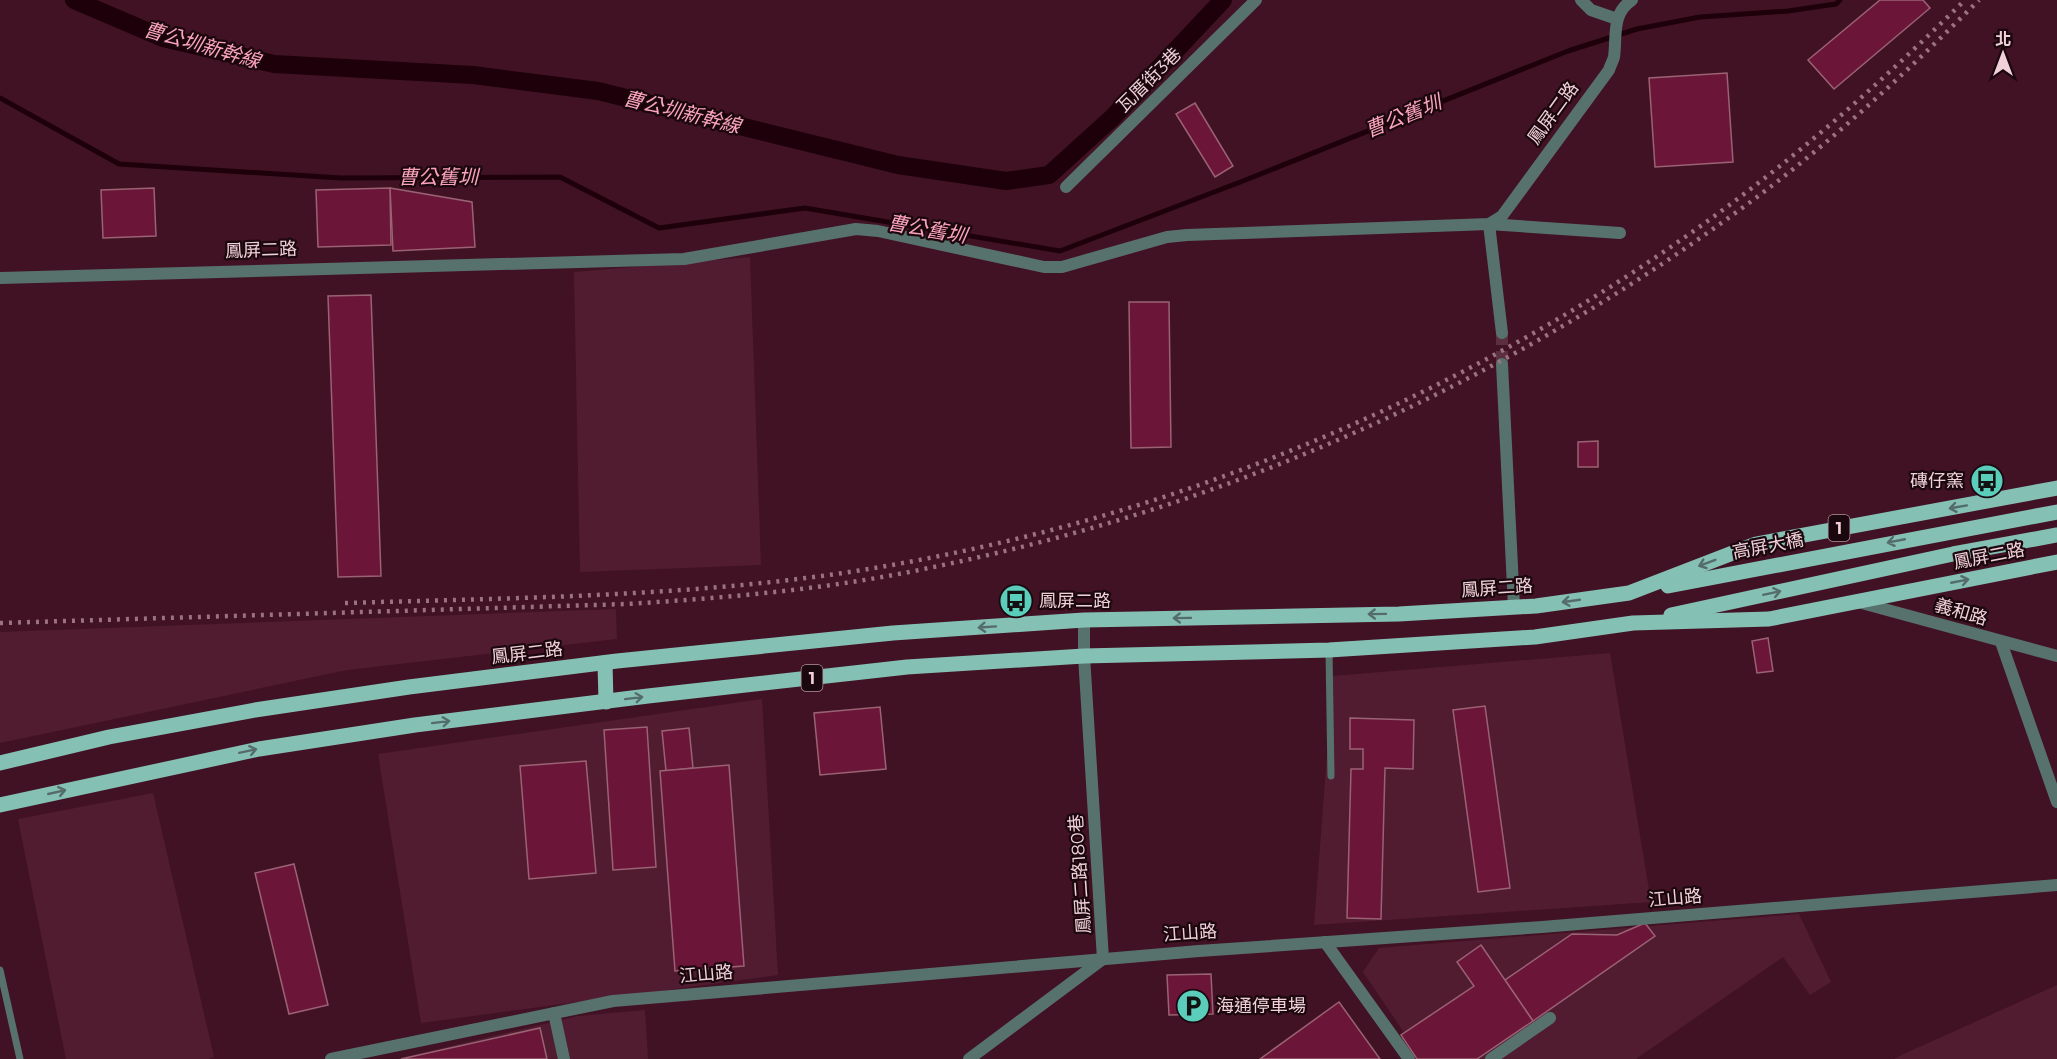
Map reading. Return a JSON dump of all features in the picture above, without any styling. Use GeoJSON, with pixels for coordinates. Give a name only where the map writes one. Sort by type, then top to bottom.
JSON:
{"type":"FeatureCollection","features":[{"type":"Feature","properties":{"kind":"main road","name":"鳳屏二路"},"geometry":{"type":"LineString","coordinates":[[0,764],[110,737],[255,710],[409,687],[605,663],[893,633],[1084,620],[1399,614],[1536,606],[1629,593],[1756,544],[2057,488]]}},
{"type":"Feature","properties":{"kind":"main road","name":"高屏大橋"},"geometry":{"type":"LineString","coordinates":[[1629,593],[2057,512]]}},
{"type":"Feature","properties":{"kind":"main road","name":"1"},"geometry":{"type":"LineString","coordinates":[[1633,623],[1953,554],[2057,535]]}},
{"type":"Feature","properties":{"kind":"main road","name":"鳳屏二路"},"geometry":{"type":"LineString","coordinates":[[0,805],[259,748],[415,725],[606,702],[907,667],[1084,656],[1329,650],[1535,637],[1633,623],[1769,619],[2057,562]]}},
{"type":"Feature","properties":{"kind":"main road"},"geometry":{"type":"LineString","coordinates":[[605,663],[606,702]]}},
{"type":"Feature","properties":{"kind":"street","name":"瓦厝街3巷"},"geometry":{"type":"LineString","coordinates":[[1066,187],[1256,0]]}},
{"type":"Feature","properties":{"kind":"street"},"geometry":{"type":"LineString","coordinates":[[1581,0],[1591,10],[1616,25],[1632,0]]}},
{"type":"Feature","properties":{"kind":"street","name":"鳳屏二路"},"geometry":{"type":"LineString","coordinates":[[0,278],[684,259],[856,229],[878,231],[1044,267],[1062,267],[1167,237],[1489,224],[1502,216],[1609,70],[1614,57],[1616,25]]}},
{"type":"Feature","properties":{"kind":"street"},"geometry":{"type":"LineString","coordinates":[[1502,333],[1489,224],[1620,233]]}},
{"type":"Feature","properties":{"kind":"street"},"geometry":{"type":"LineString","coordinates":[[1502,364],[1514,607]]}},
{"type":"Feature","properties":{"kind":"street","name":"義和路"},"geometry":{"type":"LineString","coordinates":[[1856,601],[2057,656]]}},
{"type":"Feature","properties":{"kind":"street","name":"鳳屏二路180巷"},"geometry":{"type":"LineString","coordinates":[[969,1059],[1103,958],[1084,656],[1084,620]]}},
{"type":"Feature","properties":{"kind":"street"},"geometry":{"type":"LineString","coordinates":[[2001,642],[2057,802]]}},
{"type":"Feature","properties":{"kind":"street","name":"江山路"},"geometry":{"type":"LineString","coordinates":[[331,1059],[613,1001],[1103,958],[1554,926],[2057,885]]}},
{"type":"Feature","properties":{"kind":"street"},"geometry":{"type":"LineString","coordinates":[[1325,942],[1409,1059]]}},
{"type":"Feature","properties":{"kind":"street"},"geometry":{"type":"LineString","coordinates":[[554,1013],[564,1059]]}},
{"type":"Feature","properties":{"kind":"street"},"geometry":{"type":"LineString","coordinates":[[1491,1059],[1550,1018]]}},
{"type":"Feature","properties":{"kind":"lane"},"geometry":{"type":"LineString","coordinates":[[1329,650],[1331,776]]}},
{"type":"Feature","properties":{"kind":"lane"},"geometry":{"type":"LineString","coordinates":[[0,970],[20,1059]]}},
{"type":"Feature","properties":{"kind":"shaded area"},"geometry":{"type":"Polygon","coordinates":[[[750,257],[761,565],[580,572],[574,272],[750,257]]]}},
{"type":"Feature","properties":{"kind":"shaded area"},"geometry":{"type":"Polygon","coordinates":[[[616,609],[617,639],[347,670],[0,743],[0,632],[616,609]]]}},
{"type":"Feature","properties":{"kind":"shaded area"},"geometry":{"type":"Polygon","coordinates":[[[1610,653],[1651,902],[1314,925],[1333,676],[1610,653]]]}},
{"type":"Feature","properties":{"kind":"shaded area"},"geometry":{"type":"Polygon","coordinates":[[[762,699],[778,975],[421,1023],[378,754],[762,699]]]}},
{"type":"Feature","properties":{"kind":"shaded area"},"geometry":{"type":"Polygon","coordinates":[[[153,793],[214,1057],[208,1059],[66,1059],[18,819],[153,793]]]}},
{"type":"Feature","properties":{"kind":"shaded area"},"geometry":{"type":"Polygon","coordinates":[[[1799,914],[1831,982],[1810,995],[1783,957],[1636,1059],[1422,1059],[1363,972],[1379,948],[1799,914]]]}},
{"type":"Feature","properties":{"kind":"shaded area"},"geometry":{"type":"Polygon","coordinates":[[[2057,985],[2057,1059],[1894,1059],[1906,1053],[2057,985]]]}},
{"type":"Feature","properties":{"kind":"shaded area"},"geometry":{"type":"Polygon","coordinates":[[[645,1010],[648,1059],[396,1059],[578,1016],[645,1010]]]}},
{"type":"Feature","properties":{"kind":"building"},"geometry":{"type":"Polygon","coordinates":[[[1880,0],[1923,0],[1930,8],[1834,89],[1808,60],[1880,0]]]}},
{"type":"Feature","properties":{"kind":"building"},"geometry":{"type":"Polygon","coordinates":[[[1727,73],[1733,162],[1655,167],[1649,78],[1727,73]]]}},
{"type":"Feature","properties":{"kind":"building"},"geometry":{"type":"Polygon","coordinates":[[[1195,103],[1233,166],[1215,177],[1176,114],[1195,103]]]}},
{"type":"Feature","properties":{"kind":"building"},"geometry":{"type":"Polygon","coordinates":[[[154,188],[156,236],[103,238],[101,190],[154,188]]]}},
{"type":"Feature","properties":{"kind":"building"},"geometry":{"type":"Polygon","coordinates":[[[390,188],[472,202],[475,247],[393,251],[390,188]]]}},
{"type":"Feature","properties":{"kind":"building"},"geometry":{"type":"Polygon","coordinates":[[[390,188],[391,245],[318,247],[316,190],[390,188]]]}},
{"type":"Feature","properties":{"kind":"building"},"geometry":{"type":"Polygon","coordinates":[[[371,295],[381,576],[338,577],[328,296],[371,295]]]}},
{"type":"Feature","properties":{"kind":"building"},"geometry":{"type":"Polygon","coordinates":[[[1129,302],[1169,302],[1171,447],[1131,448],[1129,302]]]}},
{"type":"Feature","properties":{"kind":"building"},"geometry":{"type":"Polygon","coordinates":[[[1598,441],[1598,467],[1578,467],[1578,442],[1598,441]]]}},
{"type":"Feature","properties":{"kind":"building"},"geometry":{"type":"Polygon","coordinates":[[[1768,638],[1773,671],[1757,673],[1752,641],[1768,638]]]}},
{"type":"Feature","properties":{"kind":"building"},"geometry":{"type":"Polygon","coordinates":[[[1485,706],[1510,888],[1478,892],[1453,710],[1485,706]]]}},
{"type":"Feature","properties":{"kind":"building"},"geometry":{"type":"Polygon","coordinates":[[[880,707],[886,769],[820,775],[814,713],[880,707]]]}},
{"type":"Feature","properties":{"kind":"building"},"geometry":{"type":"Polygon","coordinates":[[[1350,718],[1414,720],[1413,769],[1385,768],[1381,919],[1347,918],[1351,769],[1363,769],[1363,749],[1350,749],[1350,718]]]}},
{"type":"Feature","properties":{"kind":"building"},"geometry":{"type":"Polygon","coordinates":[[[647,727],[656,867],[613,870],[604,730],[647,727]]]}},
{"type":"Feature","properties":{"kind":"building"},"geometry":{"type":"Polygon","coordinates":[[[689,728],[693,768],[666,771],[662,731],[689,728]]]}},
{"type":"Feature","properties":{"kind":"building"},"geometry":{"type":"Polygon","coordinates":[[[586,761],[596,873],[529,879],[520,766],[586,761]]]}},
{"type":"Feature","properties":{"kind":"building"},"geometry":{"type":"Polygon","coordinates":[[[729,765],[744,966],[675,971],[660,771],[729,765]]]}},
{"type":"Feature","properties":{"kind":"building"},"geometry":{"type":"Polygon","coordinates":[[[294,864],[328,1005],[289,1014],[255,873],[294,864]]]}},
{"type":"Feature","properties":{"kind":"building"},"geometry":{"type":"Polygon","coordinates":[[[1645,923],[1655,936],[1533,1021],[1505,980],[1572,934],[1617,935],[1645,923]]]}},
{"type":"Feature","properties":{"kind":"building"},"geometry":{"type":"Polygon","coordinates":[[[1481,945],[1533,1021],[1477,1059],[1417,1059],[1401,1035],[1474,986],[1457,962],[1481,945]]]}},
{"type":"Feature","properties":{"kind":"building"},"geometry":{"type":"Polygon","coordinates":[[[1211,974],[1213,1014],[1169,1015],[1167,975],[1211,974]]]}},
{"type":"Feature","properties":{"kind":"building"},"geometry":{"type":"Polygon","coordinates":[[[1339,1002],[1380,1059],[1260,1059],[1339,1002]]]}},
{"type":"Feature","properties":{"kind":"building"},"geometry":{"type":"Polygon","coordinates":[[[540,1028],[547,1059],[401,1059],[540,1028]]]}},
{"type":"Feature","properties":{"kind":"waterway","name":"曹公圳新幹線"},"geometry":{"type":"LineString","coordinates":[[74,0],[163,38],[274,64],[473,75],[598,91],[898,165],[1006,181],[1049,175],[1113,117],[1223,0]]}},
{"type":"Feature","properties":{"kind":"waterway","name":"曹公舊圳"},"geometry":{"type":"LineString","coordinates":[[0,98],[119,164],[341,178],[560,177],[659,228],[805,208],[1060,251],[1243,181],[1568,51],[1637,29],[1700,17],[1788,11],[1836,4],[1840,0]]}},
{"type":"Feature","properties":{"kind":"tunnel"},"geometry":{"type":"LineString","coordinates":[[1502,333],[1502,364]]}},
{"type":"Feature","properties":{"kind":"railway"},"geometry":{"type":"LineString","coordinates":[[345,603],[652,592],[714,588],[836,574],[969,550],[1100,517],[1229,474],[1355,424],[1476,364],[1594,297],[1706,222],[1813,139],[1891,71],[1965,0]]}},
{"type":"Feature","properties":{"kind":"railway"},"geometry":{"type":"LineString","coordinates":[[0,623],[627,604],[735,596],[879,578],[914,571],[1029,545],[1141,513],[1250,475],[1357,432],[1461,382],[1562,326],[1661,265],[1757,197],[1871,103],[1979,0]]}},
{"type":"Feature","properties":{"kind":"place","name":"磚仔窯"},"geometry":{"type":"Point","coordinates":[1987,481]}},
{"type":"Feature","properties":{"kind":"place","name":"鳳屏二路"},"geometry":{"type":"Point","coordinates":[1016,601]}},
{"type":"Feature","properties":{"kind":"place","name":"海通停車場"},"geometry":{"type":"Point","coordinates":[1193,1006]}}]}
